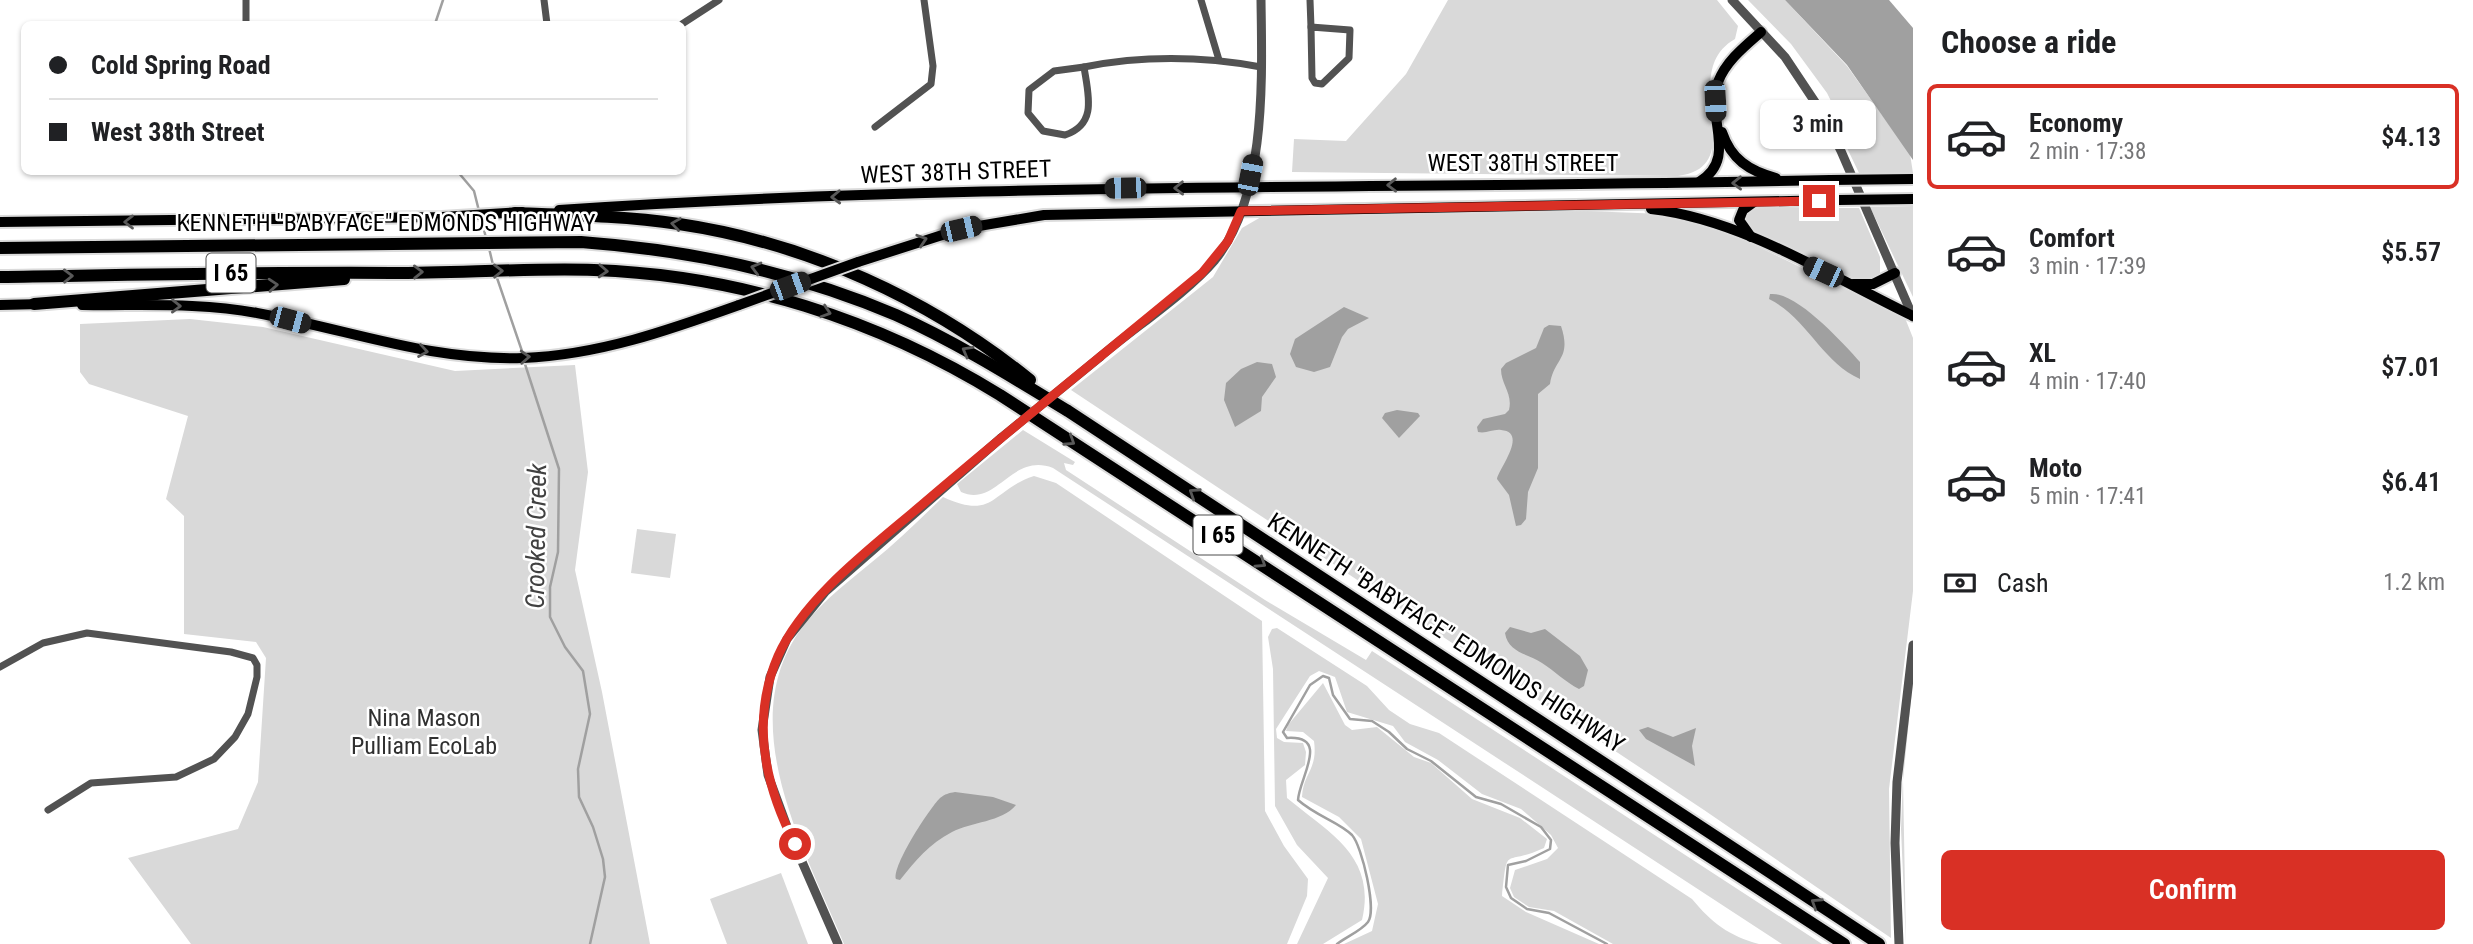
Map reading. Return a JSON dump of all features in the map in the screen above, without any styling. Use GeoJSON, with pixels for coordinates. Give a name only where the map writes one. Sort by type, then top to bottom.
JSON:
{"type":"FeatureCollection","features":[{"type":"Feature","properties":{"kind":"highway"},"geometry":{"type":"LineString","coordinates":[[515,213],[609,216],[680,224],[729,233],[813,258],[869,281],[936,315],[1000,356],[1068,411]]}},
{"type":"Feature","properties":{"kind":"highway","name":"KENNETH \"BABYFACE\" EDMONDS HIGHWAY"},"geometry":{"type":"LineString","coordinates":[[0,248],[525,240],[581,242],[665,250],[724,261],[807,282],[922,328],[1068,411],[1876,942]]}},
{"type":"Feature","properties":{"kind":"highway","name":"KENNETH \"BABYFACE\" EDMONDS HIGHWAY"},"geometry":{"type":"LineString","coordinates":[[0,277],[535,270],[654,274],[761,293],[856,322],[942,362],[1000,395],[1844,944]]}},
{"type":"Feature","properties":{"kind":"highway"},"geometry":{"type":"LineString","coordinates":[[34,304],[393,273]]}},
{"type":"Feature","properties":{"kind":"main road"},"geometry":{"type":"LineString","coordinates":[[1696,183],[1711,175],[1718,163],[1720,144],[1715,101],[1717,83],[1726,67],[1761,32]]}},
{"type":"Feature","properties":{"kind":"main road"},"geometry":{"type":"LineString","coordinates":[[1715,101],[1726,143],[1739,160],[1760,174],[1793,181]]}},
{"type":"Feature","properties":{"kind":"main road","name":"WEST 38TH STREET"},"geometry":{"type":"LineString","coordinates":[[0,222],[442,217],[806,198],[1913,179]]}},
{"type":"Feature","properties":{"kind":"main road","name":"WEST 38TH STREET"},"geometry":{"type":"LineString","coordinates":[[0,305],[184,306],[239,310],[416,350],[487,358],[562,354],[638,340],[940,234],[1013,218],[1068,214],[1913,199]]}},
{"type":"Feature","properties":{"kind":"main road"},"geometry":{"type":"LineString","coordinates":[[1753,239],[1742,228],[1739,220],[1743,210],[1754,202]]}},
{"type":"Feature","properties":{"kind":"main road"},"geometry":{"type":"LineString","coordinates":[[1602,205],[1674,213],[1753,239],[1913,317]]}},
{"type":"Feature","properties":{"kind":"main road"},"geometry":{"type":"LineString","coordinates":[[1846,283],[1873,284],[1895,273]]}},
{"type":"Feature","properties":{"kind":"street"},"geometry":{"type":"LineString","coordinates":[[246,0],[246,21]]}},
{"type":"Feature","properties":{"kind":"street"},"geometry":{"type":"LineString","coordinates":[[544,0],[547,21]]}},
{"type":"Feature","properties":{"kind":"street"},"geometry":{"type":"LineString","coordinates":[[686,21],[719,0]]}},
{"type":"Feature","properties":{"kind":"street"},"geometry":{"type":"LineString","coordinates":[[875,127],[931,84],[933,66],[924,0]]}},
{"type":"Feature","properties":{"kind":"street"},"geometry":{"type":"LineString","coordinates":[[1201,0],[1219,60]]}},
{"type":"Feature","properties":{"kind":"street"},"geometry":{"type":"LineString","coordinates":[[838,944],[789,832],[768,775],[762,722],[770,677],[787,639],[826,591],[1001,438],[1212,263],[1228,241],[1247,192],[1260,114],[1261,0]]}},
{"type":"Feature","properties":{"kind":"street"},"geometry":{"type":"LineString","coordinates":[[1310,0],[1312,78],[1315,83],[1322,84],[1349,58],[1350,30],[1311,27]]}},
{"type":"Feature","properties":{"kind":"street"},"geometry":{"type":"LineString","coordinates":[[1732,0],[1794,69],[1821,111],[1913,317]]}},
{"type":"Feature","properties":{"kind":"street"},"geometry":{"type":"LineString","coordinates":[[1084,67],[1090,110],[1084,122],[1065,135],[1043,131],[1028,113],[1029,90],[1054,71],[1150,57],[1219,60],[1262,67]]}},
{"type":"Feature","properties":{"kind":"street"},"geometry":{"type":"LineString","coordinates":[[0,667],[43,643],[88,633],[190,646],[253,658],[257,666],[248,714],[235,737],[214,759],[176,777],[91,783],[48,810]]}},
{"type":"Feature","properties":{"kind":"street"},"geometry":{"type":"LineString","coordinates":[[1899,944],[1895,843],[1897,782],[1913,645]]}},
{"type":"Feature","properties":{"kind":"green space"},"geometry":{"type":"Polygon","coordinates":[[[1448,0],[1717,0],[1738,26],[1735,39],[1718,54],[1711,73],[1713,137],[1710,155],[1700,169],[1678,176],[1292,172],[1294,139],[1346,141],[1406,74],[1448,0]]]}},
{"type":"Feature","properties":{"kind":"green space"},"geometry":{"type":"Polygon","coordinates":[[[1748,0],[1785,0],[1847,66],[1910,154],[1913,173],[1859,173],[1837,127],[1834,107],[1827,93],[1791,44],[1748,0]]]}},
{"type":"Feature","properties":{"kind":"green space"},"geometry":{"type":"Polygon","coordinates":[[[1913,206],[1913,297],[1870,207],[1913,206]]]}},
{"type":"Feature","properties":{"kind":"green space"},"geometry":{"type":"Polygon","coordinates":[[[1859,208],[1880,257],[1880,273],[1870,278],[1855,278],[1837,273],[1749,231],[1745,217],[1753,209],[1859,208]]]}},
{"type":"Feature","properties":{"kind":"green space"},"geometry":{"type":"Polygon","coordinates":[[[1561,210],[1663,214],[1724,230],[1905,318],[1913,338],[1913,591],[1889,789],[1891,938],[1704,810],[1071,390],[1213,277],[1242,228],[1261,217],[1561,210]]]}},
{"type":"Feature","properties":{"kind":"green space","name":"Nina Mason Pulliam EcoLab"},"geometry":{"type":"Polygon","coordinates":[[[190,319],[263,327],[455,371],[575,365],[588,472],[575,570],[602,692],[650,944],[191,944],[128,858],[238,829],[258,782],[266,658],[256,642],[184,634],[184,516],[166,499],[188,416],[89,384],[80,372],[80,324],[190,319]]]}},
{"type":"Feature","properties":{"kind":"green space"},"geometry":{"type":"Polygon","coordinates":[[[1023,430],[1075,462],[1073,465],[1064,463],[1066,470],[1265,600],[1366,660],[1372,651],[1822,944],[1782,944],[1053,468],[1038,465],[1026,467],[985,493],[974,495],[961,492],[957,484],[1023,430]]]}},
{"type":"Feature","properties":{"kind":"green space"},"geometry":{"type":"Polygon","coordinates":[[[1034,476],[1056,483],[1262,621],[1265,811],[1284,846],[1308,879],[1307,896],[1287,944],[844,944],[810,866],[781,781],[773,738],[774,696],[785,656],[809,619],[824,603],[943,497],[960,504],[983,505],[1034,476]]]}},
{"type":"Feature","properties":{"kind":"green space"},"geometry":{"type":"Polygon","coordinates":[[[637,529],[676,534],[670,578],[631,573],[637,529]]]}},
{"type":"Feature","properties":{"kind":"green space"},"geometry":{"type":"Polygon","coordinates":[[[1277,628],[1367,686],[1389,710],[1410,724],[1439,733],[1692,899],[1722,928],[1759,944],[1613,944],[1554,911],[1529,907],[1514,897],[1510,888],[1515,870],[1547,859],[1558,848],[1551,835],[1521,809],[1482,794],[1438,760],[1405,742],[1393,726],[1347,712],[1335,677],[1319,671],[1310,676],[1276,729],[1277,738],[1284,742],[1303,743],[1306,752],[1305,765],[1286,780],[1287,798],[1346,848],[1363,879],[1365,898],[1362,920],[1323,944],[1297,944],[1328,878],[1297,845],[1275,806],[1273,669],[1268,637],[1272,629],[1277,628]]]}},
{"type":"Feature","properties":{"kind":"green space"},"geometry":{"type":"Polygon","coordinates":[[[1913,680],[1903,780],[1906,944],[1901,829],[1904,748],[1913,680]]]}},
{"type":"Feature","properties":{"kind":"green space"},"geometry":{"type":"Polygon","coordinates":[[[1323,683],[1345,725],[1352,730],[1377,727],[1414,757],[1431,763],[1472,799],[1520,818],[1547,839],[1544,848],[1510,859],[1505,869],[1502,896],[1526,912],[1599,944],[1344,944],[1372,931],[1378,904],[1361,839],[1339,817],[1302,797],[1314,759],[1314,741],[1303,732],[1286,731],[1323,683]]]}},
{"type":"Feature","properties":{"kind":"green space"},"geometry":{"type":"Polygon","coordinates":[[[781,873],[808,944],[727,944],[710,899],[781,873]]]}},
{"type":"Feature","properties":{"kind":"shaded area"},"geometry":{"type":"Polygon","coordinates":[[[1785,0],[1889,0],[1913,28],[1913,160],[1847,65],[1785,0]]]}},
{"type":"Feature","properties":{"kind":"shaded area"},"geometry":{"type":"Polygon","coordinates":[[[1770,294],[1781,295],[1793,301],[1831,331],[1860,362],[1860,379],[1835,362],[1794,317],[1769,299],[1770,294]]]}},
{"type":"Feature","properties":{"kind":"shaded area"},"geometry":{"type":"Polygon","coordinates":[[[1344,307],[1369,318],[1348,329],[1330,367],[1314,372],[1296,367],[1290,354],[1295,339],[1344,307]]]}},
{"type":"Feature","properties":{"kind":"shaded area"},"geometry":{"type":"Polygon","coordinates":[[[1549,325],[1561,326],[1564,337],[1563,352],[1550,384],[1538,394],[1538,468],[1528,492],[1526,519],[1516,526],[1509,495],[1497,479],[1510,452],[1512,437],[1509,432],[1501,430],[1478,432],[1477,427],[1483,419],[1505,414],[1509,410],[1510,404],[1501,369],[1506,363],[1536,348],[1544,328],[1549,325]]]}},
{"type":"Feature","properties":{"kind":"shaded area"},"geometry":{"type":"Polygon","coordinates":[[[1257,362],[1272,364],[1276,377],[1262,397],[1261,411],[1235,427],[1224,400],[1226,383],[1241,369],[1257,362]]]}},
{"type":"Feature","properties":{"kind":"shaded area"},"geometry":{"type":"Polygon","coordinates":[[[1397,410],[1418,413],[1420,416],[1399,438],[1382,418],[1385,413],[1397,410]]]}},
{"type":"Feature","properties":{"kind":"shaded area"},"geometry":{"type":"Polygon","coordinates":[[[1510,627],[1531,633],[1545,629],[1580,656],[1588,670],[1584,686],[1579,689],[1542,663],[1515,649],[1510,645],[1505,633],[1510,627]]]}},
{"type":"Feature","properties":{"kind":"shaded area"},"geometry":{"type":"Polygon","coordinates":[[[1648,727],[1673,737],[1696,728],[1692,746],[1695,766],[1646,739],[1639,730],[1648,727]]]}},
{"type":"Feature","properties":{"kind":"shaded area"},"geometry":{"type":"Polygon","coordinates":[[[955,792],[993,797],[1016,805],[1003,815],[944,837],[923,853],[900,880],[896,879],[896,872],[905,851],[928,813],[940,798],[955,792]]]}},
{"type":"Feature","properties":{"kind":"waterway","name":"Crooked Creek"},"geometry":{"type":"LineString","coordinates":[[436,21],[443,0]]}},
{"type":"Feature","properties":{"kind":"waterway","name":"Crooked Creek"},"geometry":{"type":"LineString","coordinates":[[461,175],[474,191],[479,211]]}},
{"type":"Feature","properties":{"kind":"waterway","name":"Crooked Creek"},"geometry":{"type":"LineString","coordinates":[[481,218],[486,238]]}},
{"type":"Feature","properties":{"kind":"waterway","name":"Crooked Creek"},"geometry":{"type":"LineString","coordinates":[[489,248],[493,265]]}},
{"type":"Feature","properties":{"kind":"waterway","name":"Crooked Creek"},"geometry":{"type":"LineString","coordinates":[[496,275],[523,354]]}},
{"type":"Feature","properties":{"kind":"waterway","name":"Crooked Creek"},"geometry":{"type":"LineString","coordinates":[[524,361],[559,469],[558,552],[550,587],[550,617],[565,647],[583,671],[590,714],[578,769],[579,797],[593,827],[603,859],[605,877],[590,944]]}},
{"type":"Feature","properties":{"kind":"waterway","name":"Crooked Creek"},"geometry":{"type":"LineString","coordinates":[[1337,944],[1368,922],[1371,905],[1364,864],[1352,835],[1298,800],[1310,750],[1307,743],[1300,739],[1287,738],[1283,732],[1310,685],[1323,676],[1329,678],[1333,695],[1350,719],[1372,721],[1407,749],[1431,761],[1476,797],[1501,804],[1541,827],[1551,840],[1550,849],[1526,861],[1508,865],[1506,887],[1511,898],[1527,909],[1549,913],[1607,944]]}},
{"type":"Feature","properties":{"kind":"route"},"geometry":{"type":"LineString","coordinates":[[795,844],[773,793],[764,756],[762,730],[765,696],[770,677],[795,626],[826,591],[910,514],[1202,273],[1228,241],[1241,211],[1819,201]]}}]}
